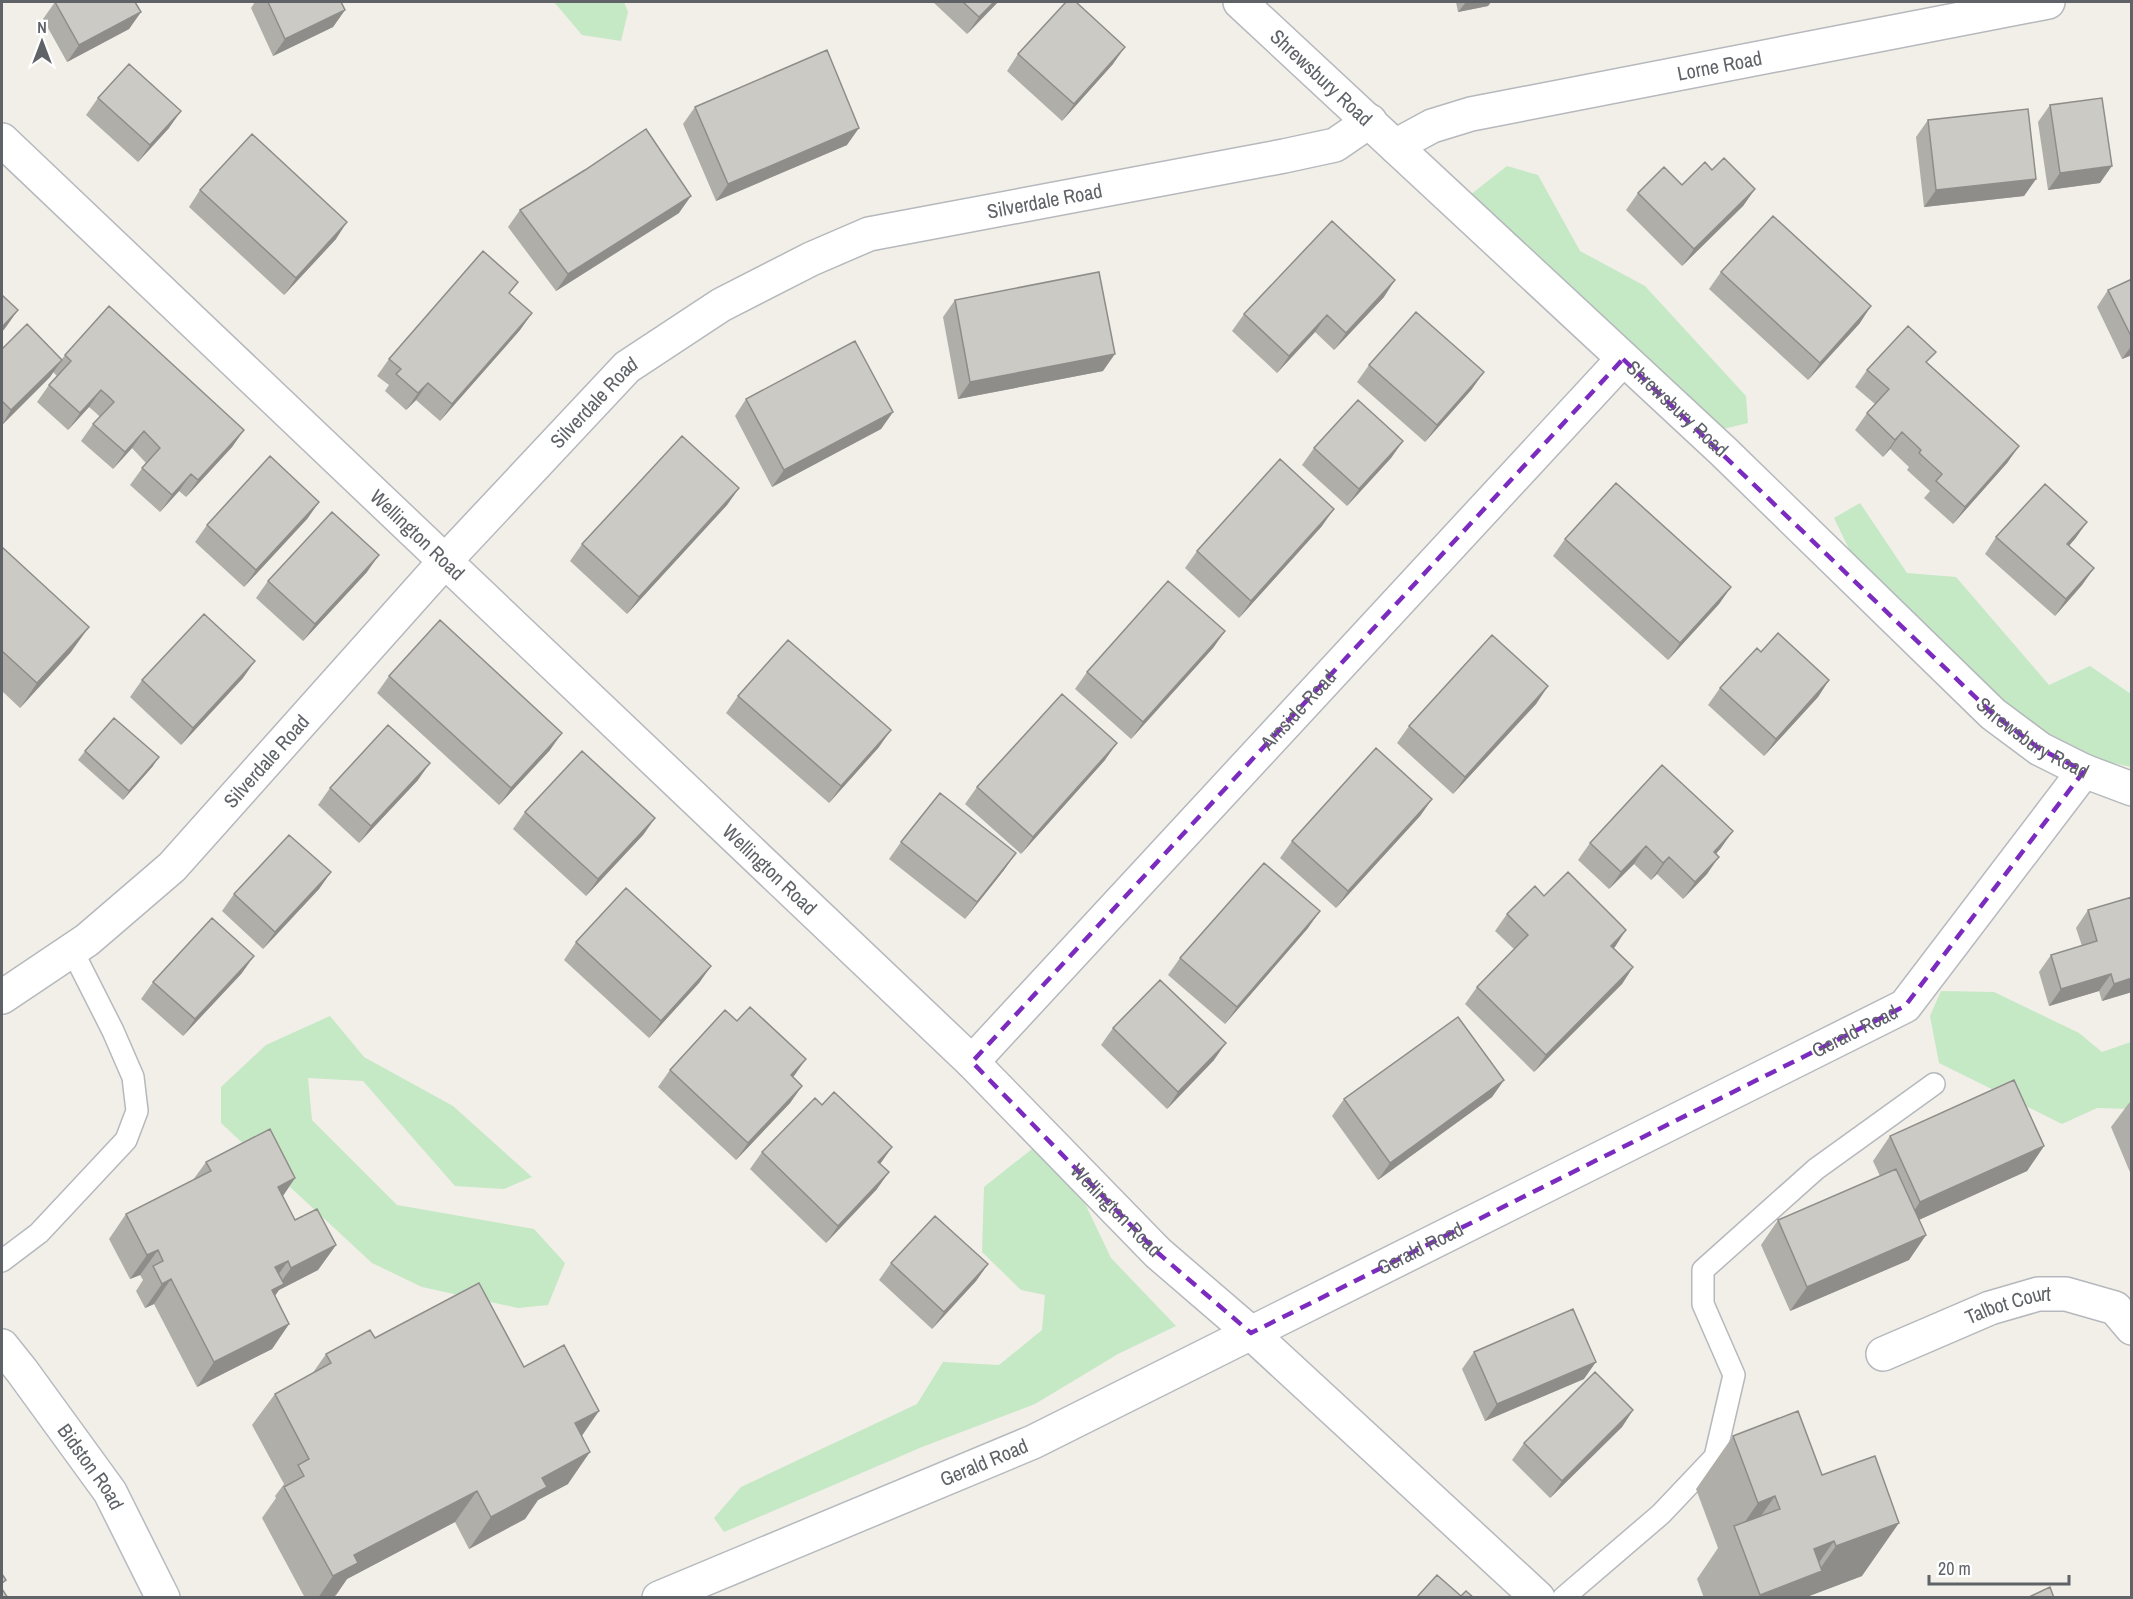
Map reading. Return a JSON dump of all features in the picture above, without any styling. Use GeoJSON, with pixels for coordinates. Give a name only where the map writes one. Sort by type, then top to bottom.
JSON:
{"type":"FeatureCollection","features":[{"type":"Feature","properties":{"kind":"street","name":"Shrewsbury Road"},"geometry":{"type":"LineString","coordinates":[[1240,2],[1724,452],[1993,714],[2040,749],[2084,771],[2132,789]]}},
{"type":"Feature","properties":{"kind":"street","name":"Lorne Road"},"geometry":{"type":"LineString","coordinates":[[1395,146],[1432,126],[1471,114],[2048,2]]}},
{"type":"Feature","properties":{"kind":"street","name":"Silverdale Road"},"geometry":{"type":"LineString","coordinates":[[2,997],[87,940],[172,867],[446,560],[627,367],[722,305],[811,259],[869,234],[1156,182],[1335,145],[1370,121]]}},
{"type":"Feature","properties":{"kind":"street","name":"Wellington Road"},"geometry":{"type":"LineString","coordinates":[[2,140],[972,1062],[1158,1253],[1251,1333],[1538,1598]]}},
{"type":"Feature","properties":{"kind":"street","name":"Arnside Road"},"geometry":{"type":"LineString","coordinates":[[972,1062],[1623,359]]}},
{"type":"Feature","properties":{"kind":"street","name":"Gerald Road"},"geometry":{"type":"LineString","coordinates":[[659,1598],[1033,1442],[1905,1006],[2084,771]]}},
{"type":"Feature","properties":{"kind":"street","name":"Talbot Court"},"geometry":{"type":"LineString","coordinates":[[1883,1354],[1990,1308],[2038,1294],[2066,1294],[2115,1308],[2132,1328]]}},
{"type":"Feature","properties":{"kind":"street","name":"Bidston Road"},"geometry":{"type":"LineString","coordinates":[[2,1346],[110,1492],[163,1598]]}},
{"type":"Feature","properties":{"kind":"lane"},"geometry":{"type":"LineString","coordinates":[[2,1261],[39,1233],[126,1140],[137,1111],[133,1077],[113,1030],[72,950]]}},
{"type":"Feature","properties":{"kind":"lane"},"geometry":{"type":"LineString","coordinates":[[1563,1598],[1661,1514],[1715,1457],[1734,1376],[1703,1304],[1703,1270],[1816,1169],[1934,1084]]}},
{"type":"Feature","properties":{"kind":"highlighted area"},"geometry":{"type":"Polygon","coordinates":[[[1623,359],[1993,714],[2040,749],[2084,771],[1905,1006],[1251,1333],[1158,1253],[972,1062],[1623,359]]]}},
{"type":"Feature","properties":{"kind":"green space"},"geometry":{"type":"Polygon","coordinates":[[[554,2],[624,2],[628,12],[621,41],[582,35],[554,2]]]}},
{"type":"Feature","properties":{"kind":"green space"},"geometry":{"type":"Polygon","coordinates":[[[1507,166],[1538,175],[1580,251],[1645,286],[1746,396],[1748,423],[1715,431],[1470,195],[1507,166]]]}},
{"type":"Feature","properties":{"kind":"green space"},"geometry":{"type":"Polygon","coordinates":[[[1860,503],[1907,573],[1956,577],[2049,685],[2090,666],[2131,694],[2131,767],[2069,753],[1884,621],[1834,518],[1860,503]]]}},
{"type":"Feature","properties":{"kind":"green space"},"geometry":{"type":"Polygon","coordinates":[[[1941,991],[1994,992],[2079,1033],[2102,1052],[2131,1042],[2131,1109],[2097,1108],[2062,1124],[1939,1063],[1930,1016],[1941,991]]]}},
{"type":"Feature","properties":{"kind":"green space"},"geometry":{"type":"Polygon","coordinates":[[[330,1016],[364,1057],[453,1106],[532,1177],[504,1189],[455,1186],[363,1081],[308,1078],[312,1120],[397,1205],[534,1229],[565,1263],[548,1305],[518,1308],[422,1287],[372,1263],[221,1123],[221,1087],[266,1045],[330,1016]]]}},
{"type":"Feature","properties":{"kind":"green space"},"geometry":{"type":"Polygon","coordinates":[[[1032,1149],[1080,1193],[1111,1258],[1176,1326],[1118,1354],[1035,1404],[922,1447],[724,1532],[714,1518],[741,1487],[917,1404],[943,1362],[999,1365],[1042,1330],[1045,1295],[1021,1290],[982,1252],[984,1187],[1032,1149]]]}},
{"type":"Feature","properties":{"kind":"building"},"geometry":{"type":"Polygon","coordinates":[[[55,2],[135,2],[141,12],[79,45],[55,2]]]}},
{"type":"Feature","properties":{"kind":"building"},"geometry":{"type":"Polygon","coordinates":[[[268,2],[341,2],[345,10],[285,39],[268,2]]]}},
{"type":"Feature","properties":{"kind":"building"},"geometry":{"type":"Polygon","coordinates":[[[963,2],[994,2],[979,17],[963,2]]]}},
{"type":"Feature","properties":{"kind":"building"},"geometry":{"type":"Polygon","coordinates":[[[1066,2],[1076,2],[1125,47],[1074,104],[1018,54],[1066,2]]]}},
{"type":"Feature","properties":{"kind":"building"},"geometry":{"type":"Polygon","coordinates":[[[827,50],[859,128],[728,184],[695,107],[827,50]]]}},
{"type":"Feature","properties":{"kind":"building"},"geometry":{"type":"Polygon","coordinates":[[[129,64],[181,111],[150,145],[98,98],[129,64]]]}},
{"type":"Feature","properties":{"kind":"building"},"geometry":{"type":"Polygon","coordinates":[[[2102,98],[2112,166],[2060,173],[2050,105],[2102,98]]]}},
{"type":"Feature","properties":{"kind":"building"},"geometry":{"type":"Polygon","coordinates":[[[2028,109],[2036,179],[1936,190],[1928,120],[2028,109]]]}},
{"type":"Feature","properties":{"kind":"building"},"geometry":{"type":"Polygon","coordinates":[[[646,129],[691,196],[568,274],[520,210],[646,129]]]}},
{"type":"Feature","properties":{"kind":"building"},"geometry":{"type":"Polygon","coordinates":[[[252,134],[347,222],[296,278],[200,190],[252,134]]]}},
{"type":"Feature","properties":{"kind":"building"},"geometry":{"type":"Polygon","coordinates":[[[1724,158],[1755,189],[1694,249],[1638,193],[1664,167],[1682,185],[1705,162],[1712,170],[1724,158]]]}},
{"type":"Feature","properties":{"kind":"building"},"geometry":{"type":"Polygon","coordinates":[[[1773,216],[1871,306],[1820,363],[1721,272],[1773,216]]]}},
{"type":"Feature","properties":{"kind":"building"},"geometry":{"type":"Polygon","coordinates":[[[1332,221],[1395,280],[1346,333],[1327,315],[1289,356],[1244,314],[1332,221]]]}},
{"type":"Feature","properties":{"kind":"building"},"geometry":{"type":"Polygon","coordinates":[[[483,251],[518,282],[509,293],[532,313],[452,404],[428,383],[418,393],[396,374],[401,369],[389,359],[483,251]]]}},
{"type":"Feature","properties":{"kind":"building"},"geometry":{"type":"Polygon","coordinates":[[[1099,272],[1115,354],[970,382],[955,300],[1099,272]]]}},
{"type":"Feature","properties":{"kind":"building"},"geometry":{"type":"Polygon","coordinates":[[[2132,279],[2132,338],[2108,290],[2132,279]]]}},
{"type":"Feature","properties":{"kind":"building"},"geometry":{"type":"Polygon","coordinates":[[[2,295],[18,310],[2,327],[2,295]]]}},
{"type":"Feature","properties":{"kind":"building"},"geometry":{"type":"Polygon","coordinates":[[[109,306],[244,430],[198,480],[191,474],[172,495],[142,468],[160,448],[144,431],[125,452],[93,424],[114,402],[108,396],[101,390],[80,413],[49,385],[71,361],[65,355],[109,306]]]}},
{"type":"Feature","properties":{"kind":"building"},"geometry":{"type":"Polygon","coordinates":[[[1416,312],[1484,372],[1437,425],[1369,365],[1416,312]]]}},
{"type":"Feature","properties":{"kind":"building"},"geometry":{"type":"Polygon","coordinates":[[[27,324],[62,360],[11,410],[2,401],[2,349],[27,324]]]}},
{"type":"Feature","properties":{"kind":"building"},"geometry":{"type":"Polygon","coordinates":[[[1908,326],[1936,352],[1926,362],[2019,446],[1965,507],[1936,481],[1942,474],[1919,453],[1921,450],[1902,432],[1895,440],[1867,413],[1889,389],[1867,370],[1908,326]]]}},
{"type":"Feature","properties":{"kind":"building"},"geometry":{"type":"Polygon","coordinates":[[[855,341],[893,412],[784,470],[746,399],[855,341]]]}},
{"type":"Feature","properties":{"kind":"building"},"geometry":{"type":"Polygon","coordinates":[[[1358,400],[1403,441],[1359,489],[1314,448],[1358,400]]]}},
{"type":"Feature","properties":{"kind":"building"},"geometry":{"type":"Polygon","coordinates":[[[682,436],[739,488],[639,597],[582,544],[682,436]]]}},
{"type":"Feature","properties":{"kind":"building"},"geometry":{"type":"Polygon","coordinates":[[[270,456],[319,502],[256,570],[207,525],[270,456]]]}},
{"type":"Feature","properties":{"kind":"building"},"geometry":{"type":"Polygon","coordinates":[[[1280,459],[1334,509],[1251,601],[1197,551],[1280,459]]]}},
{"type":"Feature","properties":{"kind":"building"},"geometry":{"type":"Polygon","coordinates":[[[1616,483],[1731,587],[1680,643],[1565,539],[1616,483]]]}},
{"type":"Feature","properties":{"kind":"building"},"geometry":{"type":"Polygon","coordinates":[[[2045,484],[2087,522],[2067,544],[2094,568],[2066,599],[1996,537],[2045,484]]]}},
{"type":"Feature","properties":{"kind":"building"},"geometry":{"type":"Polygon","coordinates":[[[332,512],[379,555],[315,624],[268,581],[332,512]]]}},
{"type":"Feature","properties":{"kind":"building"},"geometry":{"type":"Polygon","coordinates":[[[2,547],[89,627],[37,683],[2,651],[2,547]]]}},
{"type":"Feature","properties":{"kind":"building"},"geometry":{"type":"Polygon","coordinates":[[[1168,581],[1225,631],[1143,722],[1087,672],[1168,581]]]}},
{"type":"Feature","properties":{"kind":"building"},"geometry":{"type":"Polygon","coordinates":[[[204,614],[255,661],[193,728],[142,680],[204,614]]]}},
{"type":"Feature","properties":{"kind":"building"},"geometry":{"type":"Polygon","coordinates":[[[440,620],[562,733],[511,788],[389,676],[440,620]]]}},
{"type":"Feature","properties":{"kind":"building"},"geometry":{"type":"Polygon","coordinates":[[[1778,633],[1829,680],[1776,739],[1720,688],[1757,648],[1761,652],[1778,633]]]}},
{"type":"Feature","properties":{"kind":"building"},"geometry":{"type":"Polygon","coordinates":[[[1492,635],[1548,686],[1465,777],[1409,726],[1492,635]]]}},
{"type":"Feature","properties":{"kind":"building"},"geometry":{"type":"Polygon","coordinates":[[[788,640],[891,730],[841,786],[738,696],[788,640]]]}},
{"type":"Feature","properties":{"kind":"building"},"geometry":{"type":"Polygon","coordinates":[[[1062,694],[1117,743],[1033,837],[977,787],[1062,694]]]}},
{"type":"Feature","properties":{"kind":"building"},"geometry":{"type":"Polygon","coordinates":[[[114,718],[159,757],[129,791],[85,751],[114,718]]]}},
{"type":"Feature","properties":{"kind":"building"},"geometry":{"type":"Polygon","coordinates":[[[388,725],[430,763],[371,826],[330,788],[388,725]]]}},
{"type":"Feature","properties":{"kind":"building"},"geometry":{"type":"Polygon","coordinates":[[[1376,748],[1432,799],[1348,891],[1292,841],[1376,748]]]}},
{"type":"Feature","properties":{"kind":"building"},"geometry":{"type":"Polygon","coordinates":[[[582,751],[655,818],[598,879],[525,812],[582,751]]]}},
{"type":"Feature","properties":{"kind":"building"},"geometry":{"type":"Polygon","coordinates":[[[1662,765],[1733,831],[1714,852],[1719,857],[1695,882],[1669,857],[1663,863],[1646,846],[1621,872],[1590,843],[1662,765]]]}},
{"type":"Feature","properties":{"kind":"building"},"geometry":{"type":"Polygon","coordinates":[[[940,793],[1016,853],[977,902],[901,842],[940,793]]]}},
{"type":"Feature","properties":{"kind":"building"},"geometry":{"type":"Polygon","coordinates":[[[289,835],[331,872],[275,932],[234,894],[289,835]]]}},
{"type":"Feature","properties":{"kind":"building"},"geometry":{"type":"Polygon","coordinates":[[[1264,863],[1320,911],[1237,1007],[1180,958],[1264,863]]]}},
{"type":"Feature","properties":{"kind":"building"},"geometry":{"type":"Polygon","coordinates":[[[1568,872],[1626,930],[1611,946],[1633,967],[1546,1055],[1477,987],[1528,935],[1507,914],[1535,886],[1544,896],[1568,872]]]}},
{"type":"Feature","properties":{"kind":"building"},"geometry":{"type":"Polygon","coordinates":[[[626,888],[711,966],[661,1021],[576,942],[626,888]]]}},
{"type":"Feature","properties":{"kind":"building"},"geometry":{"type":"Polygon","coordinates":[[[2132,897],[2132,978],[2114,984],[2111,974],[2061,989],[2051,955],[2097,941],[2088,910],[2132,897]]]}},
{"type":"Feature","properties":{"kind":"building"},"geometry":{"type":"Polygon","coordinates":[[[212,918],[254,956],[195,1019],[153,982],[212,918]]]}},
{"type":"Feature","properties":{"kind":"building"},"geometry":{"type":"Polygon","coordinates":[[[1160,980],[1226,1043],[1178,1092],[1113,1028],[1160,980]]]}},
{"type":"Feature","properties":{"kind":"building"},"geometry":{"type":"Polygon","coordinates":[[[750,1007],[806,1059],[791,1075],[802,1086],[748,1143],[670,1070],[725,1010],[737,1021],[750,1007]]]}},
{"type":"Feature","properties":{"kind":"building"},"geometry":{"type":"Polygon","coordinates":[[[1458,1017],[1504,1080],[1390,1163],[1344,1099],[1458,1017]]]}},
{"type":"Feature","properties":{"kind":"building"},"geometry":{"type":"Polygon","coordinates":[[[2014,1080],[2044,1146],[1920,1202],[1890,1136],[2014,1080]]]}},
{"type":"Feature","properties":{"kind":"building"},"geometry":{"type":"Polygon","coordinates":[[[834,1092],[892,1147],[878,1162],[889,1172],[838,1226],[762,1152],[815,1098],[822,1105],[834,1092]]]}},
{"type":"Feature","properties":{"kind":"building"},"geometry":{"type":"Polygon","coordinates":[[[270,1129],[295,1178],[278,1187],[295,1220],[317,1209],[336,1245],[291,1268],[288,1261],[275,1267],[284,1284],[272,1290],[289,1324],[214,1362],[171,1279],[162,1284],[153,1266],[163,1261],[158,1250],[147,1255],[126,1214],[211,1171],[206,1162],[270,1129]]]}},
{"type":"Feature","properties":{"kind":"building"},"geometry":{"type":"Polygon","coordinates":[[[1896,1169],[1926,1235],[1807,1287],[1778,1220],[1896,1169]]]}},
{"type":"Feature","properties":{"kind":"building"},"geometry":{"type":"Polygon","coordinates":[[[935,1216],[988,1264],[944,1312],[891,1263],[935,1216]]]}},
{"type":"Feature","properties":{"kind":"building"},"geometry":{"type":"Polygon","coordinates":[[[479,1283],[524,1367],[564,1345],[599,1411],[575,1423],[590,1452],[542,1478],[547,1487],[491,1517],[477,1491],[354,1555],[358,1563],[333,1576],[284,1487],[304,1476],[298,1465],[309,1459],[275,1394],[331,1363],[326,1354],[370,1330],[375,1338],[479,1283]]]}},
{"type":"Feature","properties":{"kind":"building"},"geometry":{"type":"Polygon","coordinates":[[[1573,1309],[1596,1362],[1497,1404],[1474,1352],[1573,1309]]]}},
{"type":"Feature","properties":{"kind":"building"},"geometry":{"type":"Polygon","coordinates":[[[1595,1372],[1633,1410],[1562,1481],[1524,1443],[1595,1372]]]}},
{"type":"Feature","properties":{"kind":"building"},"geometry":{"type":"Polygon","coordinates":[[[1798,1411],[1822,1475],[1875,1456],[1899,1523],[1836,1546],[1834,1541],[1814,1549],[1822,1571],[1760,1595],[1734,1526],[1780,1509],[1775,1496],[1758,1503],[1733,1436],[1798,1411]]]}},
{"type":"Feature","properties":{"kind":"building"},"geometry":{"type":"Polygon","coordinates":[[[1437,1575],[1461,1596],[1466,1591],[1474,1598],[1416,1598],[1437,1575]]]}},
{"type":"Feature","properties":{"kind":"building"},"geometry":{"type":"Polygon","coordinates":[[[2050,1587],[2054,1598],[2027,1598],[2050,1587]]]}},
{"type":"Feature","properties":{"kind":"building"},"geometry":{"type":"Polygon","coordinates":[[[2,1589],[8,1598],[2,1598],[2,1589]]]}}]}
